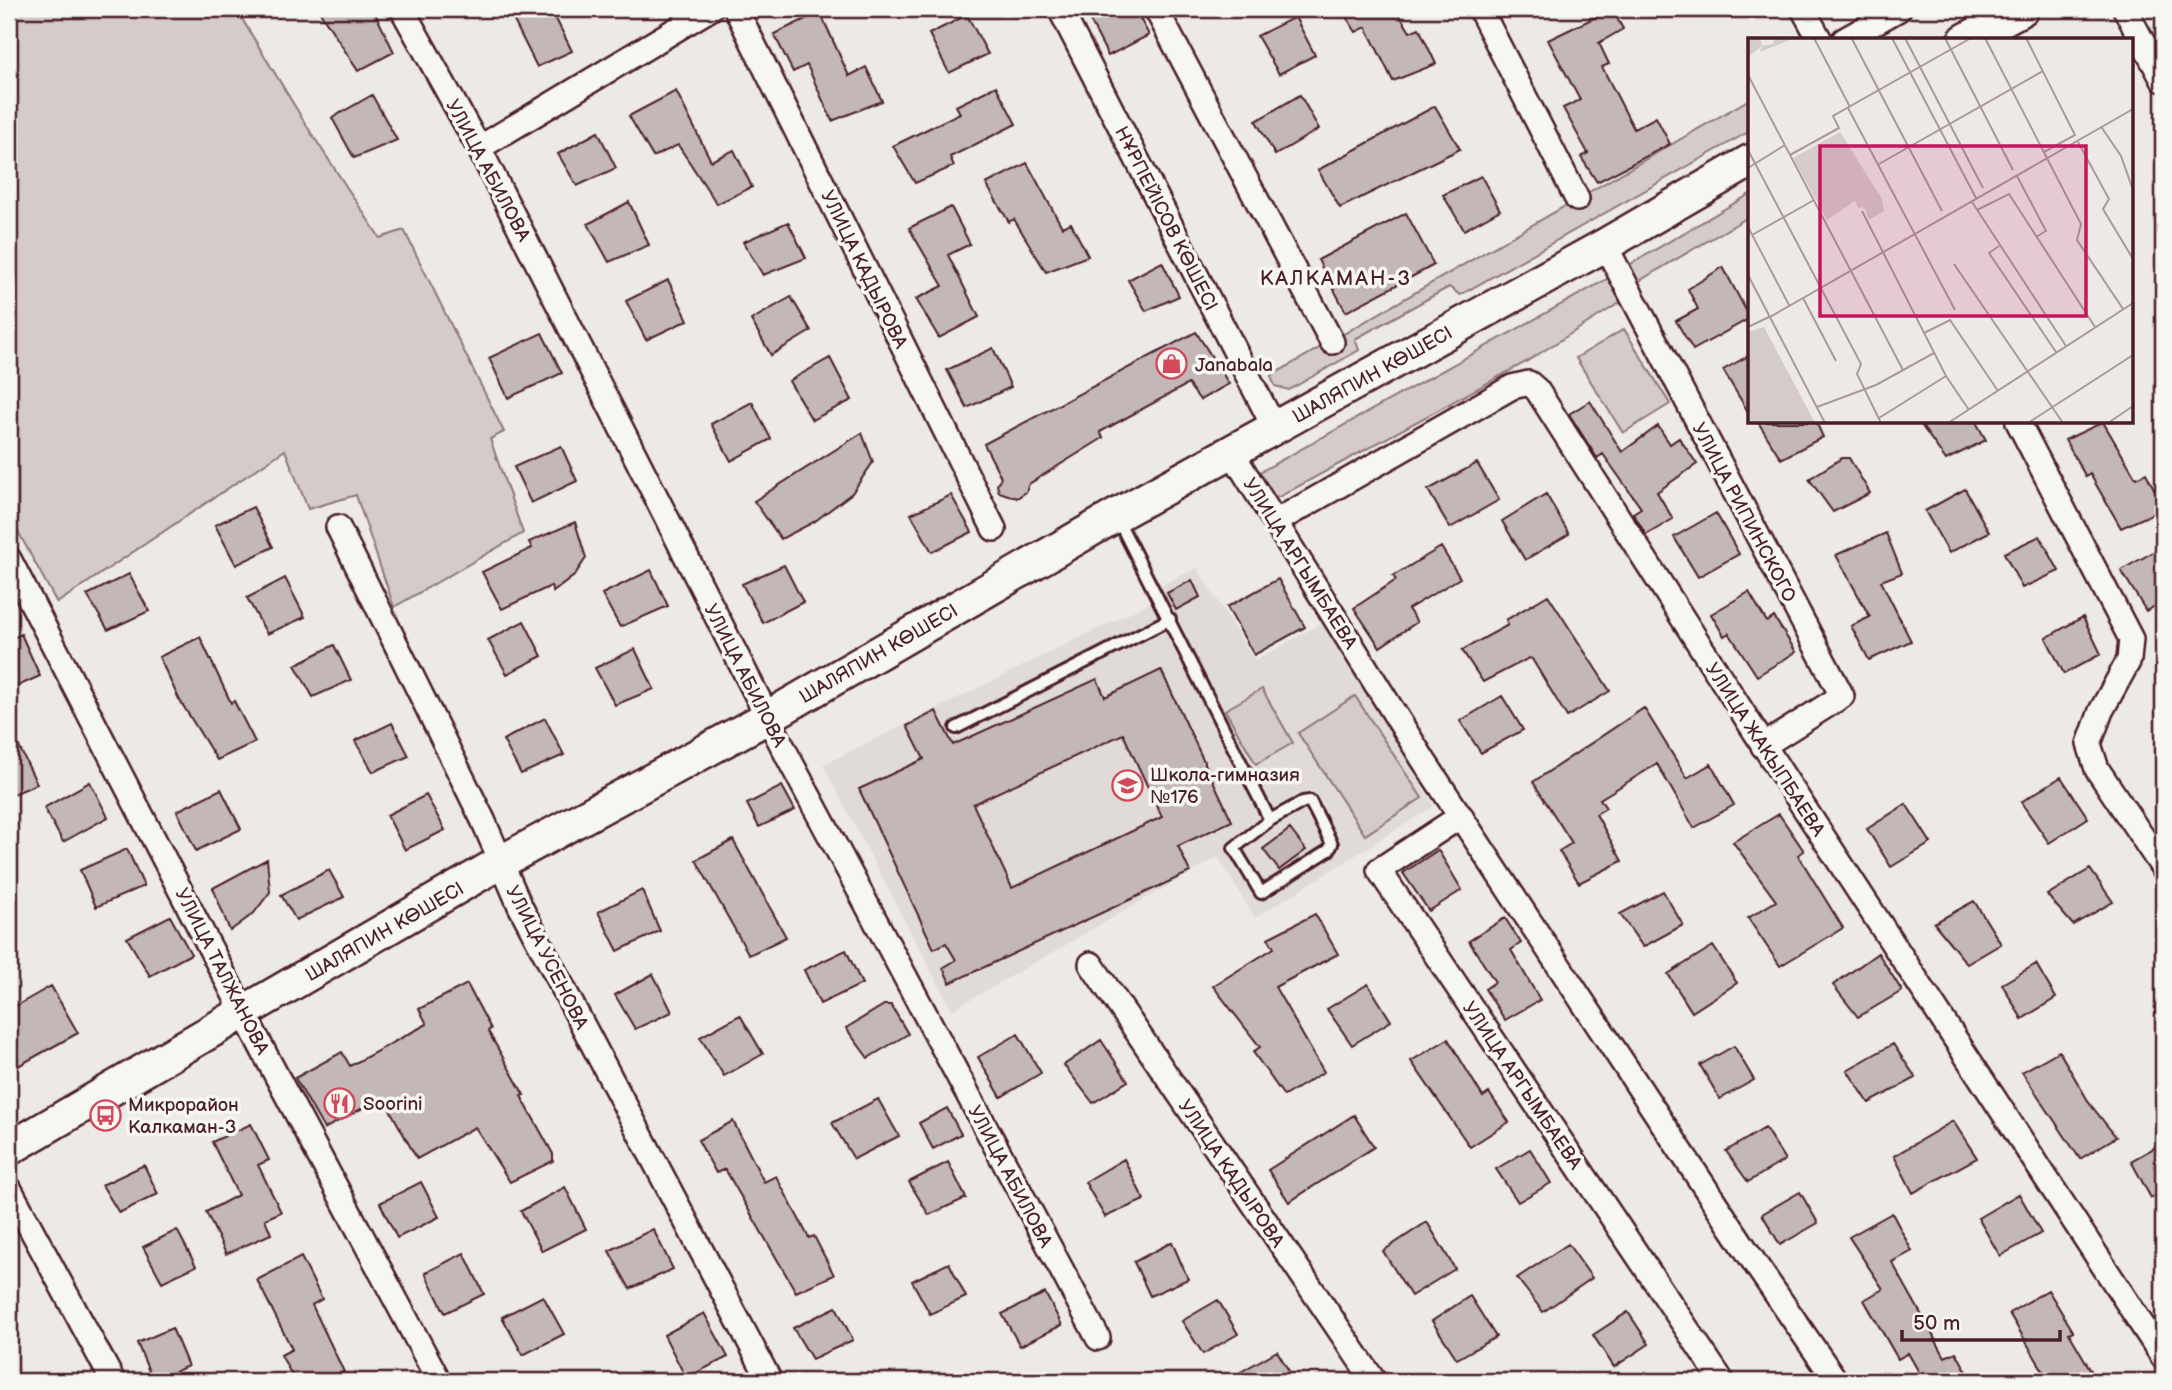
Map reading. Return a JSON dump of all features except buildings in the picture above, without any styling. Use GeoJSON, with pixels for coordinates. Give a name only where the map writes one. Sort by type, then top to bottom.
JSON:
{"type":"FeatureCollection","features":[{"type":"Feature","properties":{"kind":"main road"},"geometry":{"type":"LineString","coordinates":[[1967,38],[1987,16],[2022,9]]}},
{"type":"Feature","properties":{"kind":"main road","name":"ШАЛЯПИН КӨШЕСІ"},"geometry":{"type":"LineString","coordinates":[[9,1149],[501,862],[768,717],[1115,516],[1605,245],[1748,162]]}},
{"type":"Feature","properties":{"kind":"street","name":"УЛИЦА АБИЛОВА"},"geometry":{"type":"LineString","coordinates":[[402,9],[479,148],[768,717],[1098,1338]]}},
{"type":"Feature","properties":{"kind":"street"},"geometry":{"type":"LineString","coordinates":[[479,148],[709,9]]}},
{"type":"Feature","properties":{"kind":"street","name":"УЛИЦА КАДЫРОВА"},"geometry":{"type":"LineString","coordinates":[[736,9],[994,529]]}},
{"type":"Feature","properties":{"kind":"street","name":"НҰРПЕЙІСОВ КӨШЕСІ"},"geometry":{"type":"LineString","coordinates":[[1060,9],[1274,427]]}},
{"type":"Feature","properties":{"kind":"street"},"geometry":{"type":"LineString","coordinates":[[1156,9],[1332,342]]}},
{"type":"Feature","properties":{"kind":"street"},"geometry":{"type":"LineString","coordinates":[[1480,9],[1577,199]]}},
{"type":"Feature","properties":{"kind":"street"},"geometry":{"type":"LineString","coordinates":[[1803,9],[1819,38]]}},
{"type":"Feature","properties":{"kind":"street"},"geometry":{"type":"LineString","coordinates":[[1848,38],[1899,9]]}},
{"type":"Feature","properties":{"kind":"street"},"geometry":{"type":"LineString","coordinates":[[2125,9],[2163,80]]}},
{"type":"Feature","properties":{"kind":"street","name":"УЛИЦА РИПИНСКОГО"},"geometry":{"type":"LineString","coordinates":[[1605,245],[1842,696],[1763,746]]}},
{"type":"Feature","properties":{"kind":"street","name":"УЛИЦА ЖАКЫПБАЕВА"},"geometry":{"type":"LineString","coordinates":[[1275,522],[1513,387],[1529,383],[2163,1357]]}},
{"type":"Feature","properties":{"kind":"street"},"geometry":{"type":"LineString","coordinates":[[2019,424],[2131,639],[2129,660],[2101,711],[2090,744],[2097,769],[2163,868]]}},
{"type":"Feature","properties":{"kind":"street","name":"УЛИЦА АРГЫМБАЕВА"},"geometry":{"type":"LineString","coordinates":[[1231,451],[1461,816],[1756,1265],[1836,1381]]}},
{"type":"Feature","properties":{"kind":"street","name":"УЛИЦА УСЕНОВА"},"geometry":{"type":"LineString","coordinates":[[338,527],[520,906],[770,1381]]}},
{"type":"Feature","properties":{"kind":"street","name":"УЛИЦА ТАЛЖАНОВА"},"geometry":{"type":"LineString","coordinates":[[9,559],[244,1014],[439,1381]]}},
{"type":"Feature","properties":{"kind":"street","name":"УЛИЦА АРГЫМБАЕВА"},"geometry":{"type":"LineString","coordinates":[[1461,816],[1379,870],[1722,1381]]}},
{"type":"Feature","properties":{"kind":"street","name":"УЛИЦА КАДЫРОВА"},"geometry":{"type":"LineString","coordinates":[[1091,964],[1374,1381]]}},
{"type":"Feature","properties":{"kind":"street"},"geometry":{"type":"LineString","coordinates":[[9,1188],[113,1381]]}},
{"type":"Feature","properties":{"kind":"lane"},"geometry":{"type":"LineString","coordinates":[[1115,516],[1170,619],[1270,820]]}},
{"type":"Feature","properties":{"kind":"lane"},"geometry":{"type":"LineString","coordinates":[[956,728],[1170,619]]}},
{"type":"Feature","properties":{"kind":"lane"},"geometry":{"type":"LineString","coordinates":[[1310,801],[1332,844],[1329,850],[1261,892],[1234,848],[1270,820],[1303,802],[1310,801]]}},
{"type":"Feature","properties":{"kind":"shaded area"},"geometry":{"type":"Polygon","coordinates":[[[9,9],[236,9],[308,128],[380,238],[404,230],[504,432],[490,439],[523,533],[394,607],[356,495],[308,509],[285,450],[57,603],[9,515],[9,9]]]}},
{"type":"Feature","properties":{"kind":"shaded area"},"geometry":{"type":"Polygon","coordinates":[[[1748,100],[1748,132],[1460,295],[1449,287],[1355,339],[1359,350],[1289,390],[1275,386],[1271,376],[1748,100]]]}},
{"type":"Feature","properties":{"kind":"shaded area"},"geometry":{"type":"Polygon","coordinates":[[[1748,195],[1748,217],[1627,288],[1619,271],[1748,195]]]}},
{"type":"Feature","properties":{"kind":"shaded area"},"geometry":{"type":"Polygon","coordinates":[[[1609,278],[1621,302],[1526,362],[1279,497],[1258,492],[1249,478],[1609,278]]]}},
{"type":"Feature","properties":{"kind":"shaded area"},"geometry":{"type":"Polygon","coordinates":[[[1624,329],[1670,404],[1623,433],[1576,358],[1624,329]]]}},
{"type":"Feature","properties":{"kind":"shaded area","name":"Школа-гимназия №176"},"geometry":{"type":"Polygon","coordinates":[[[1197,568],[1255,661],[1323,622],[1434,806],[1255,918],[1218,857],[952,1010],[823,765],[1154,601],[1146,584],[1157,577],[1162,585],[1197,568]]]}},
{"type":"Feature","properties":{"kind":"shaded area"},"geometry":{"type":"Polygon","coordinates":[[[1262,689],[1293,743],[1256,764],[1225,710],[1262,689]]]}},
{"type":"Feature","properties":{"kind":"shaded area"},"geometry":{"type":"Polygon","coordinates":[[[1355,696],[1422,798],[1365,835],[1298,733],[1355,696]]]}},
{"type":"Feature","properties":{"kind":"place","name":"Janabala"},"geometry":{"type":"Point","coordinates":[1172,364]}},
{"type":"Feature","properties":{"kind":"place","name":"Школа-гимназия №176"},"geometry":{"type":"Point","coordinates":[1127,785]}},
{"type":"Feature","properties":{"kind":"place","name":"Soorini"},"geometry":{"type":"Point","coordinates":[340,1103]}},
{"type":"Feature","properties":{"kind":"place","name":"Микрорайон Калкаман-3"},"geometry":{"type":"Point","coordinates":[105,1115]}},
{"type":"Feature","properties":{"kind":"district","name":"КАЛКАМАН-3"},"geometry":{"type":"Point","coordinates":[1336,278]}}]}
